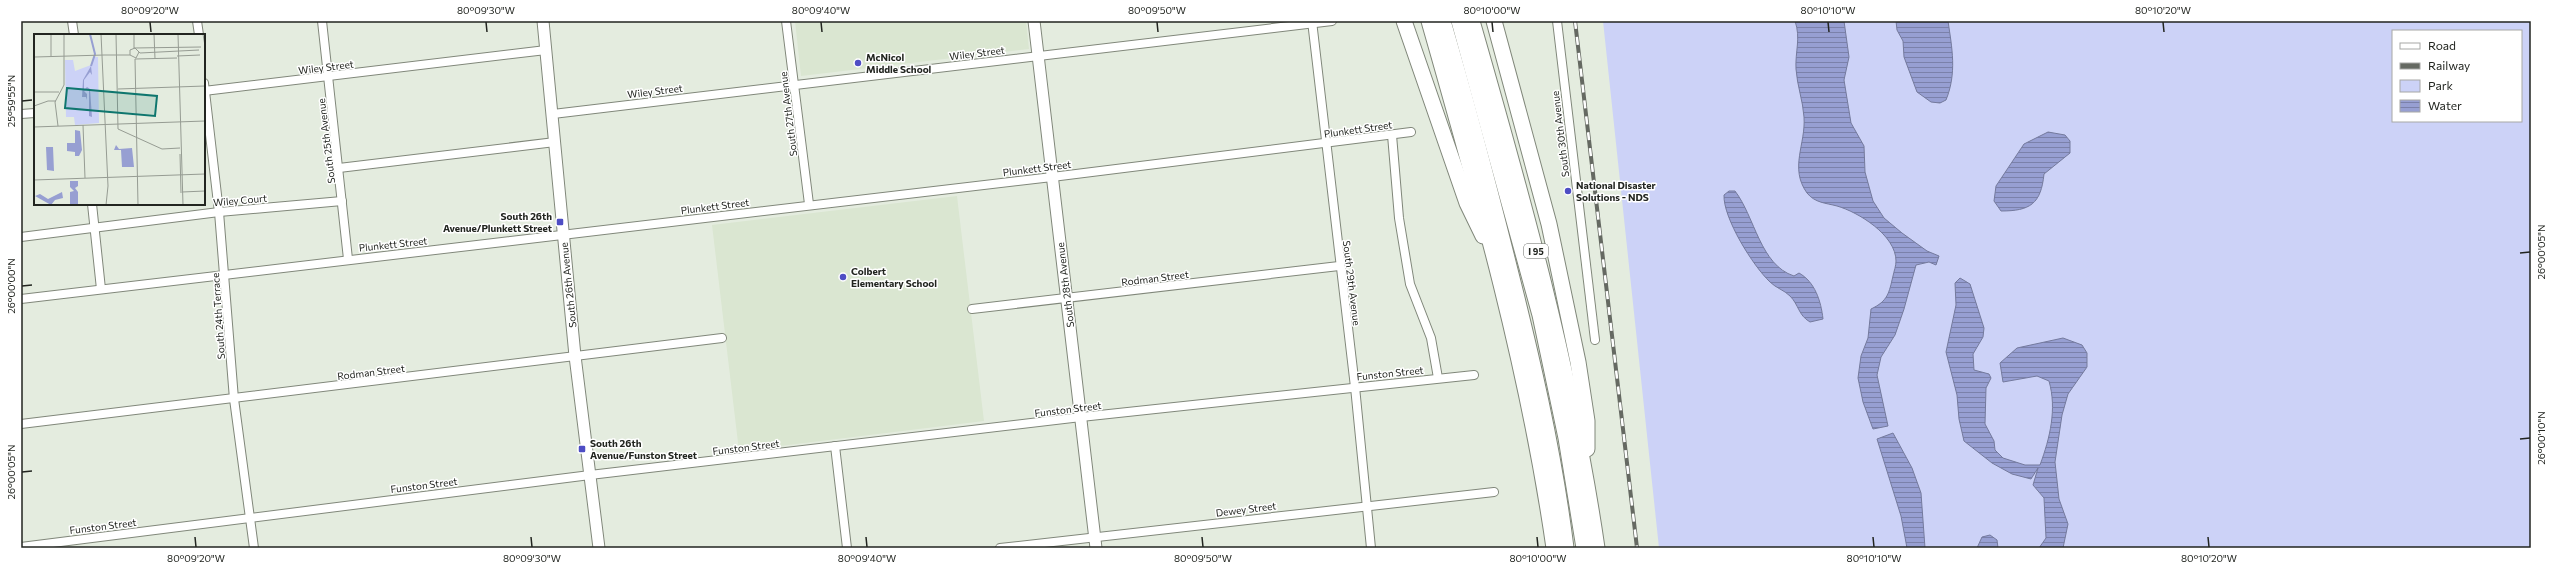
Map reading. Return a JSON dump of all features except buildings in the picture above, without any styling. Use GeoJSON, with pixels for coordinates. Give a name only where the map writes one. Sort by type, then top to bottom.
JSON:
{"type":"FeatureCollection","features":[{"type":"Feature","properties":{"kind":"highway"},"geometry":{"type":"LineString","coordinates":[[1404,21],[1467,202],[1497,266]]}},
{"type":"Feature","properties":{"kind":"highway"},"geometry":{"type":"LineString","coordinates":[[1428,21],[1497,266],[1534,430],[1554,548]]}},
{"type":"Feature","properties":{"kind":"highway"},"geometry":{"type":"LineString","coordinates":[[1443,21],[1484,168],[1532,357],[1562,510],[1566,548]]}},
{"type":"Feature","properties":{"kind":"highway"},"geometry":{"type":"LineString","coordinates":[[1459,21],[1540,315],[1566,438],[1584,548]]}},
{"type":"Feature","properties":{"kind":"highway","name":"I 95"},"geometry":{"type":"LineString","coordinates":[[1472,21],[1543,276],[1588,484],[1597,548]]}},
{"type":"Feature","properties":{"kind":"highway"},"geometry":{"type":"LineString","coordinates":[[1494,21],[1549,224],[1570,323],[1587,422],[1588,484]]}},
{"type":"Feature","properties":{"kind":"street"},"geometry":{"type":"LineString","coordinates":[[72,21],[74,34]]}},
{"type":"Feature","properties":{"kind":"street"},"geometry":{"type":"LineString","coordinates":[[197,21],[199,34]]}},
{"type":"Feature","properties":{"kind":"street","name":"South 25th Avenue"},"geometry":{"type":"LineString","coordinates":[[322,21],[348,259]]}},
{"type":"Feature","properties":{"kind":"street","name":"South 26th Avenue"},"geometry":{"type":"LineString","coordinates":[[543,21],[564,217],[563,235],[575,356],[599,548]]}},
{"type":"Feature","properties":{"kind":"street","name":"South 27th Avenue"},"geometry":{"type":"LineString","coordinates":[[786,21],[795,84],[808,204]]}},
{"type":"Feature","properties":{"kind":"street","name":"South 28th Avenue"},"geometry":{"type":"LineString","coordinates":[[1034,21],[1096,542]]}},
{"type":"Feature","properties":{"kind":"street","name":"Wiley Street"},"geometry":{"type":"LineString","coordinates":[[553,114],[1312,22],[1332,21]]}},
{"type":"Feature","properties":{"kind":"street","name":"South 30th Avenue"},"geometry":{"type":"LineString","coordinates":[[1557,21],[1594,340]]}},
{"type":"Feature","properties":{"kind":"street","name":"South 29th Avenue"},"geometry":{"type":"LineString","coordinates":[[1312,22],[1339,266],[1355,387],[1366,487],[1365,505],[1371,548]]}},
{"type":"Feature","properties":{"kind":"street","name":"Wiley Street"},"geometry":{"type":"LineString","coordinates":[[205,88],[328,76],[546,50]]}},
{"type":"Feature","properties":{"kind":"street","name":"South 24th Terrace"},"geometry":{"type":"LineString","coordinates":[[205,96],[219,212],[234,399],[254,548]]}},
{"type":"Feature","properties":{"kind":"street"},"geometry":{"type":"LineString","coordinates":[[21,114],[34,113]]}},
{"type":"Feature","properties":{"kind":"street","name":"Plunkett Street"},"geometry":{"type":"LineString","coordinates":[[21,299],[225,276],[348,259],[563,235],[808,204],[1052,177],[1325,144],[1411,132]]}},
{"type":"Feature","properties":{"kind":"street"},"geometry":{"type":"LineString","coordinates":[[1392,135],[1399,218],[1410,284],[1431,338],[1438,378]]}},
{"type":"Feature","properties":{"kind":"street"},"geometry":{"type":"LineString","coordinates":[[339,168],[555,142]]}},
{"type":"Feature","properties":{"kind":"street","name":"Wiley Court"},"geometry":{"type":"LineString","coordinates":[[21,237],[219,212],[342,201]]}},
{"type":"Feature","properties":{"kind":"street"},"geometry":{"type":"LineString","coordinates":[[92,205],[101,289]]}},
{"type":"Feature","properties":{"kind":"street","name":"Rodman Street"},"geometry":{"type":"LineString","coordinates":[[972,309],[1339,266]]}},
{"type":"Feature","properties":{"kind":"street","name":"Rodman Street"},"geometry":{"type":"LineString","coordinates":[[21,424],[722,338]]}},
{"type":"Feature","properties":{"kind":"street","name":"Funston Street"},"geometry":{"type":"LineString","coordinates":[[21,547],[590,475],[1081,417],[1474,374]]}},
{"type":"Feature","properties":{"kind":"street"},"geometry":{"type":"LineString","coordinates":[[836,446],[848,548]]}},
{"type":"Feature","properties":{"kind":"street","name":"Dewey Street"},"geometry":{"type":"LineString","coordinates":[[1000,548],[1096,542],[1365,505],[1494,492]]}},
{"type":"Feature","properties":{"kind":"shaded area","name":"McNicol Middle School"},"geometry":{"type":"Polygon","coordinates":[[[795,21],[1026,21],[1029,49],[801,76],[795,21]]]}},
{"type":"Feature","properties":{"kind":"shaded area","name":"Colbert Elementary School"},"geometry":{"type":"Polygon","coordinates":[[[957,196],[984,421],[739,451],[712,225],[957,196]]]}},
{"type":"Feature","properties":{"kind":"green space"},"geometry":{"type":"Polygon","coordinates":[[[1603,21],[2531,21],[2531,548],[1659,548],[1603,21]]]}},
{"type":"Feature","properties":{"kind":"water"},"geometry":{"type":"Polygon","coordinates":[[[1795,21],[1844,21],[1849,57],[1844,80],[1851,123],[1864,146],[1865,172],[1873,201],[1884,218],[1902,233],[1927,251],[1939,256],[1936,265],[1929,262],[1916,265],[1895,335],[1881,357],[1877,375],[1888,426],[1873,429],[1863,402],[1858,378],[1861,356],[1868,338],[1871,309],[1884,300],[1889,292],[1892,282],[1896,265],[1894,251],[1890,242],[1883,234],[1865,219],[1846,209],[1814,199],[1807,193],[1802,184],[1799,174],[1799,165],[1804,117],[1796,69],[1798,33],[1795,21]]]}},
{"type":"Feature","properties":{"kind":"water"},"geometry":{"type":"Polygon","coordinates":[[[1896,21],[1948,21],[1953,70],[1952,80],[1946,100],[1940,103],[1931,102],[1917,92],[1904,57],[1903,41],[1897,30],[1896,21]]]}},
{"type":"Feature","properties":{"kind":"water"},"geometry":{"type":"Polygon","coordinates":[[[2048,132],[2065,135],[2070,141],[2070,153],[2044,174],[2040,192],[2037,199],[2032,204],[2020,209],[2001,211],[1994,201],[1996,186],[2024,144],[2048,132]]]}},
{"type":"Feature","properties":{"kind":"water"},"geometry":{"type":"Polygon","coordinates":[[[1729,191],[1735,191],[1742,202],[1759,239],[1773,262],[1794,276],[1799,273],[1809,281],[1819,299],[1823,319],[1810,322],[1803,316],[1790,296],[1775,286],[1763,275],[1740,241],[1728,216],[1724,195],[1729,191]]]}},
{"type":"Feature","properties":{"kind":"water"},"geometry":{"type":"Polygon","coordinates":[[[1960,278],[1970,284],[1984,328],[1983,337],[1973,354],[1974,370],[1989,374],[1991,378],[1986,388],[1985,424],[1994,441],[1995,450],[2003,458],[2025,465],[2040,465],[2049,434],[2052,402],[2049,381],[2037,376],[2003,382],[2000,363],[2017,348],[2063,338],[2082,345],[2087,353],[2087,367],[2068,394],[2062,415],[2055,462],[2059,499],[2068,524],[2063,548],[2039,548],[2046,538],[2044,498],[2033,485],[2038,468],[2031,479],[2012,474],[1992,463],[1964,441],[1959,419],[1957,395],[1946,352],[1956,305],[1955,283],[1960,278]]]}},
{"type":"Feature","properties":{"kind":"water"},"geometry":{"type":"Polygon","coordinates":[[[1893,433],[1912,468],[1921,493],[1925,548],[1907,548],[1901,516],[1877,439],[1893,433]]]}},
{"type":"Feature","properties":{"kind":"water"},"geometry":{"type":"Polygon","coordinates":[[[1990,535],[1997,540],[1998,548],[1977,548],[1982,537],[1990,535]]]}},
{"type":"Feature","properties":{"kind":"railway"},"geometry":{"type":"LineString","coordinates":[[1575,21],[1637,548]]}},
{"type":"Feature","properties":{"kind":"place","name":"McNicol Middle School"},"geometry":{"type":"Point","coordinates":[858,63]}},
{"type":"Feature","properties":{"kind":"place","name":"National Disaster Solutions - NDS"},"geometry":{"type":"Point","coordinates":[1568,191]}},
{"type":"Feature","properties":{"kind":"place","name":"South 26th Avenue/Plunkett Street"},"geometry":{"type":"Point","coordinates":[560,222]}},
{"type":"Feature","properties":{"kind":"place","name":"Colbert Elementary School"},"geometry":{"type":"Point","coordinates":[843,277]}},
{"type":"Feature","properties":{"kind":"place","name":"South 26th Avenue/Funston Street"},"geometry":{"type":"Point","coordinates":[582,449]}}]}
